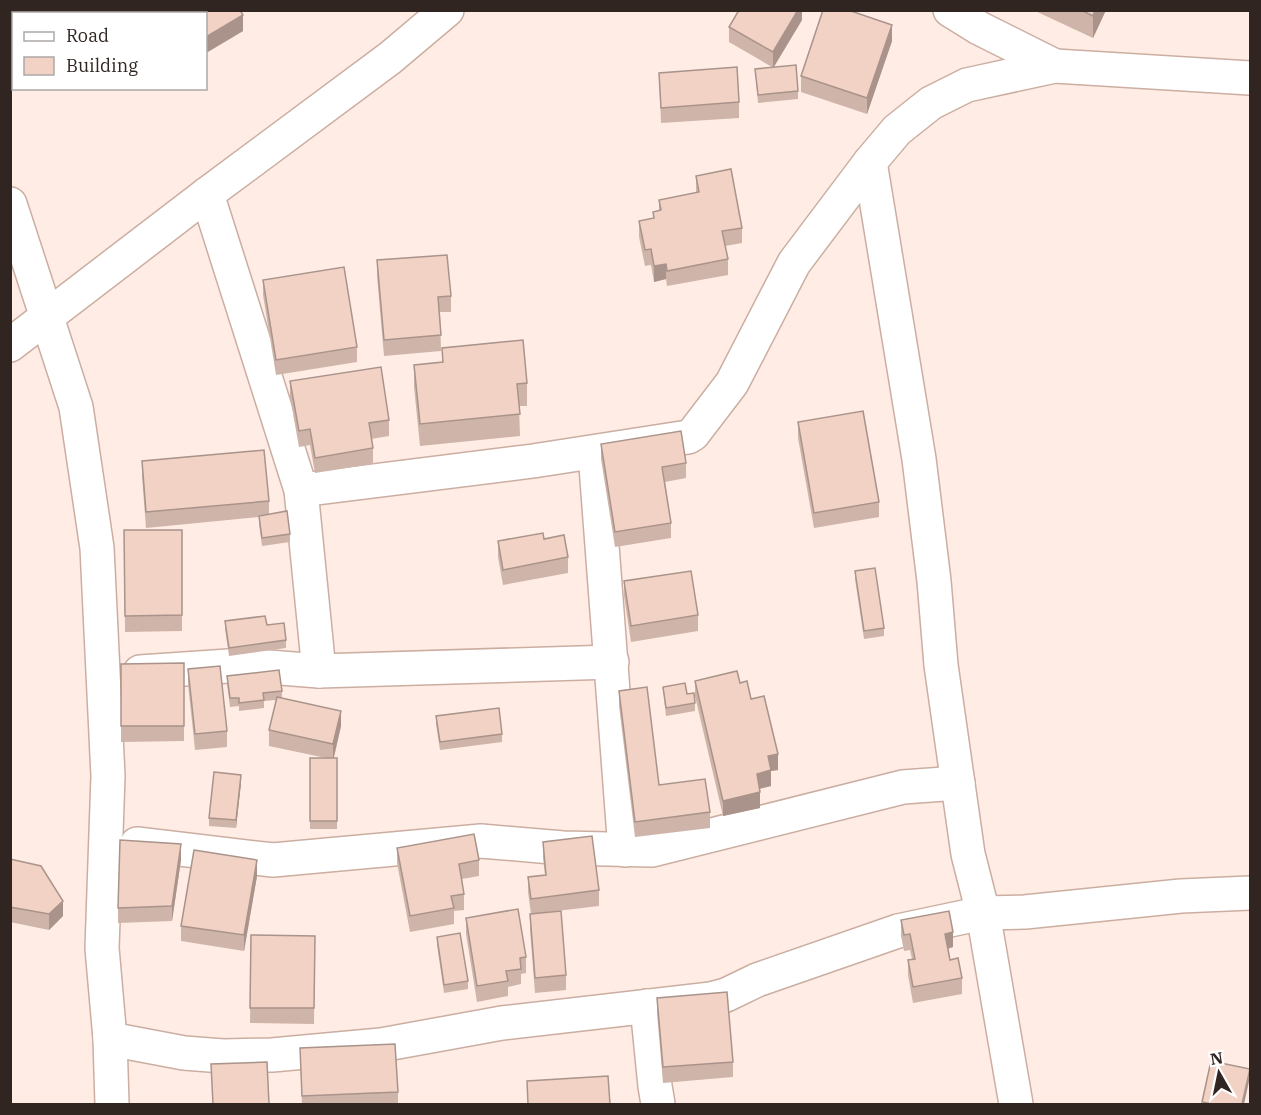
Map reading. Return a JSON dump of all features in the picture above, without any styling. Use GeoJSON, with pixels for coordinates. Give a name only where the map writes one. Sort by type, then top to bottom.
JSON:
{"type":"FeatureCollection","features":[{"type":"Feature","properties":{"kind":"street"},"geometry":{"type":"LineString","coordinates":[[10,345],[390,57],[447,10]]}},
{"type":"Feature","properties":{"kind":"street"},"geometry":{"type":"LineString","coordinates":[[950,10],[983,19],[1055,66]]}},
{"type":"Feature","properties":{"kind":"street"},"geometry":{"type":"LineString","coordinates":[[301,490],[595,453],[684,439],[693,434],[732,383],[794,262],[870,162],[897,130],[931,103],[967,85],[1055,66],[1251,78]]}},
{"type":"Feature","properties":{"kind":"street"},"geometry":{"type":"LineString","coordinates":[[870,162],[919,459],[934,581],[941,665],[968,854],[983,913],[1016,1104]]}},
{"type":"Feature","properties":{"kind":"street"},"geometry":{"type":"LineString","coordinates":[[207,194],[301,490],[319,671]]}},
{"type":"Feature","properties":{"kind":"street"},"geometry":{"type":"LineString","coordinates":[[10,204],[76,407],[97,548],[108,776],[102,948],[110,1039],[112,1104]]}},
{"type":"Feature","properties":{"kind":"street"},"geometry":{"type":"LineString","coordinates":[[595,453],[625,850]]}},
{"type":"Feature","properties":{"kind":"street"},"geometry":{"type":"LineString","coordinates":[[103,673],[243,664],[319,671],[612,662]]}},
{"type":"Feature","properties":{"kind":"street"},"geometry":{"type":"LineString","coordinates":[[105,840],[273,860],[481,841],[563,848],[652,850],[903,787],[958,783]]}},
{"type":"Feature","properties":{"kind":"street"},"geometry":{"type":"LineString","coordinates":[[110,1039],[184,1053],[224,1056],[272,1055],[381,1045],[502,1023],[711,999],[757,980],[897,931],[983,913],[1025,912],[1181,896],[1251,893]]}},
{"type":"Feature","properties":{"kind":"street"},"geometry":{"type":"LineString","coordinates":[[647,1006],[658,1104]]}},
{"type":"Feature","properties":{"kind":"building"},"geometry":{"type":"Polygon","coordinates":[[[186,10],[240,10],[243,15],[207,36],[207,12],[187,12],[186,10]]]}},
{"type":"Feature","properties":{"kind":"building"},"geometry":{"type":"Polygon","coordinates":[[[739,10],[798,10],[773,52],[729,27],[739,10]]]}},
{"type":"Feature","properties":{"kind":"building"},"geometry":{"type":"Polygon","coordinates":[[[823,10],[848,10],[892,25],[867,98],[801,76],[823,10]]]}},
{"type":"Feature","properties":{"kind":"building"},"geometry":{"type":"Polygon","coordinates":[[[1081,10],[1095,10],[1093,16],[1081,10]]]}},
{"type":"Feature","properties":{"kind":"building"},"geometry":{"type":"Polygon","coordinates":[[[796,65],[798,91],[758,95],[755,69],[796,65]]]}},
{"type":"Feature","properties":{"kind":"building"},"geometry":{"type":"Polygon","coordinates":[[[737,67],[739,102],[661,108],[659,73],[737,67]]]}},
{"type":"Feature","properties":{"kind":"building"},"geometry":{"type":"Polygon","coordinates":[[[731,169],[742,228],[722,231],[728,259],[667,271],[666,264],[654,266],[651,249],[645,250],[639,221],[654,218],[653,212],[661,210],[659,200],[699,192],[696,176],[731,169]]]}},
{"type":"Feature","properties":{"kind":"building"},"geometry":{"type":"Polygon","coordinates":[[[447,255],[451,296],[438,297],[441,335],[384,340],[377,260],[447,255]]]}},
{"type":"Feature","properties":{"kind":"building"},"geometry":{"type":"Polygon","coordinates":[[[344,267],[357,347],[276,360],[263,280],[344,267]]]}},
{"type":"Feature","properties":{"kind":"building"},"geometry":{"type":"Polygon","coordinates":[[[523,340],[527,383],[517,384],[520,414],[420,424],[414,365],[443,362],[442,348],[523,340]]]}},
{"type":"Feature","properties":{"kind":"building"},"geometry":{"type":"Polygon","coordinates":[[[381,367],[389,420],[369,423],[373,448],[315,458],[310,429],[299,431],[290,381],[381,367]]]}},
{"type":"Feature","properties":{"kind":"building"},"geometry":{"type":"Polygon","coordinates":[[[863,411],[879,502],[814,513],[798,422],[863,411]]]}},
{"type":"Feature","properties":{"kind":"building"},"geometry":{"type":"Polygon","coordinates":[[[681,431],[686,463],[662,467],[671,523],[615,532],[601,444],[681,431]]]}},
{"type":"Feature","properties":{"kind":"building"},"geometry":{"type":"Polygon","coordinates":[[[264,450],[269,501],[146,512],[142,461],[264,450]]]}},
{"type":"Feature","properties":{"kind":"building"},"geometry":{"type":"Polygon","coordinates":[[[287,511],[290,534],[262,538],[259,516],[287,511]]]}},
{"type":"Feature","properties":{"kind":"building"},"geometry":{"type":"Polygon","coordinates":[[[124,530],[182,530],[182,615],[125,616],[124,530]]]}},
{"type":"Feature","properties":{"kind":"building"},"geometry":{"type":"Polygon","coordinates":[[[543,533],[544,539],[564,535],[568,557],[503,570],[498,541],[543,533]]]}},
{"type":"Feature","properties":{"kind":"building"},"geometry":{"type":"Polygon","coordinates":[[[875,568],[884,628],[864,631],[855,571],[875,568]]]}},
{"type":"Feature","properties":{"kind":"building"},"geometry":{"type":"Polygon","coordinates":[[[691,571],[698,615],[631,626],[624,581],[691,571]]]}},
{"type":"Feature","properties":{"kind":"building"},"geometry":{"type":"Polygon","coordinates":[[[265,616],[267,625],[284,623],[286,640],[229,648],[225,621],[265,616]]]}},
{"type":"Feature","properties":{"kind":"building"},"geometry":{"type":"Polygon","coordinates":[[[184,663],[184,726],[121,726],[121,664],[184,663]]]}},
{"type":"Feature","properties":{"kind":"building"},"geometry":{"type":"Polygon","coordinates":[[[220,666],[227,731],[195,734],[188,669],[220,666]]]}},
{"type":"Feature","properties":{"kind":"building"},"geometry":{"type":"Polygon","coordinates":[[[279,670],[282,691],[263,693],[264,700],[239,703],[239,698],[230,698],[227,676],[279,670]]]}},
{"type":"Feature","properties":{"kind":"building"},"geometry":{"type":"Polygon","coordinates":[[[737,671],[740,683],[747,681],[751,699],[764,696],[778,754],[768,756],[771,770],[757,774],[760,792],[723,801],[695,681],[737,671]]]}},
{"type":"Feature","properties":{"kind":"building"},"geometry":{"type":"Polygon","coordinates":[[[685,683],[687,694],[694,693],[695,703],[666,708],[663,687],[685,683]]]}},
{"type":"Feature","properties":{"kind":"building"},"geometry":{"type":"Polygon","coordinates":[[[647,687],[659,785],[705,779],[710,812],[635,822],[619,691],[647,687]]]}},
{"type":"Feature","properties":{"kind":"building"},"geometry":{"type":"Polygon","coordinates":[[[277,697],[341,711],[333,744],[269,730],[277,697]]]}},
{"type":"Feature","properties":{"kind":"building"},"geometry":{"type":"Polygon","coordinates":[[[499,708],[502,734],[440,742],[436,716],[499,708]]]}},
{"type":"Feature","properties":{"kind":"building"},"geometry":{"type":"Polygon","coordinates":[[[310,758],[337,758],[337,821],[310,821],[310,758]]]}},
{"type":"Feature","properties":{"kind":"building"},"geometry":{"type":"Polygon","coordinates":[[[214,772],[241,775],[236,820],[209,818],[214,772]]]}},
{"type":"Feature","properties":{"kind":"building"},"geometry":{"type":"Polygon","coordinates":[[[474,834],[479,860],[459,864],[464,894],[451,896],[454,908],[410,916],[397,848],[474,834]]]}},
{"type":"Feature","properties":{"kind":"building"},"geometry":{"type":"Polygon","coordinates":[[[592,836],[599,890],[531,899],[528,877],[546,875],[543,842],[592,836]]]}},
{"type":"Feature","properties":{"kind":"building"},"geometry":{"type":"Polygon","coordinates":[[[120,840],[181,844],[172,906],[118,908],[120,840]]]}},
{"type":"Feature","properties":{"kind":"building"},"geometry":{"type":"Polygon","coordinates":[[[194,850],[257,860],[244,935],[181,926],[194,850]]]}},
{"type":"Feature","properties":{"kind":"building"},"geometry":{"type":"Polygon","coordinates":[[[10,859],[41,866],[63,901],[49,914],[10,907],[10,859]]]}},
{"type":"Feature","properties":{"kind":"building"},"geometry":{"type":"Polygon","coordinates":[[[518,909],[526,957],[520,958],[521,969],[506,971],[508,981],[477,986],[466,918],[518,909]]]}},
{"type":"Feature","properties":{"kind":"building"},"geometry":{"type":"Polygon","coordinates":[[[561,911],[566,975],[535,978],[530,914],[561,911]]]}},
{"type":"Feature","properties":{"kind":"building"},"geometry":{"type":"Polygon","coordinates":[[[949,911],[953,932],[945,934],[950,960],[958,958],[962,978],[913,987],[908,960],[915,959],[910,934],[904,935],[901,920],[949,911]]]}},
{"type":"Feature","properties":{"kind":"building"},"geometry":{"type":"Polygon","coordinates":[[[460,933],[468,981],[444,985],[437,937],[460,933]]]}},
{"type":"Feature","properties":{"kind":"building"},"geometry":{"type":"Polygon","coordinates":[[[251,935],[315,936],[314,1008],[250,1008],[251,935]]]}},
{"type":"Feature","properties":{"kind":"building"},"geometry":{"type":"Polygon","coordinates":[[[727,992],[733,1062],[663,1067],[657,998],[727,992]]]}},
{"type":"Feature","properties":{"kind":"building"},"geometry":{"type":"Polygon","coordinates":[[[395,1044],[398,1092],[302,1096],[300,1048],[395,1044]]]}},
{"type":"Feature","properties":{"kind":"building"},"geometry":{"type":"Polygon","coordinates":[[[1211,1061],[1250,1069],[1242,1104],[1202,1102],[1211,1061]]]}},
{"type":"Feature","properties":{"kind":"building"},"geometry":{"type":"Polygon","coordinates":[[[267,1062],[269,1104],[213,1104],[211,1064],[267,1062]]]}},
{"type":"Feature","properties":{"kind":"building"},"geometry":{"type":"Polygon","coordinates":[[[608,1076],[610,1104],[528,1104],[527,1081],[608,1076]]]}}]}
